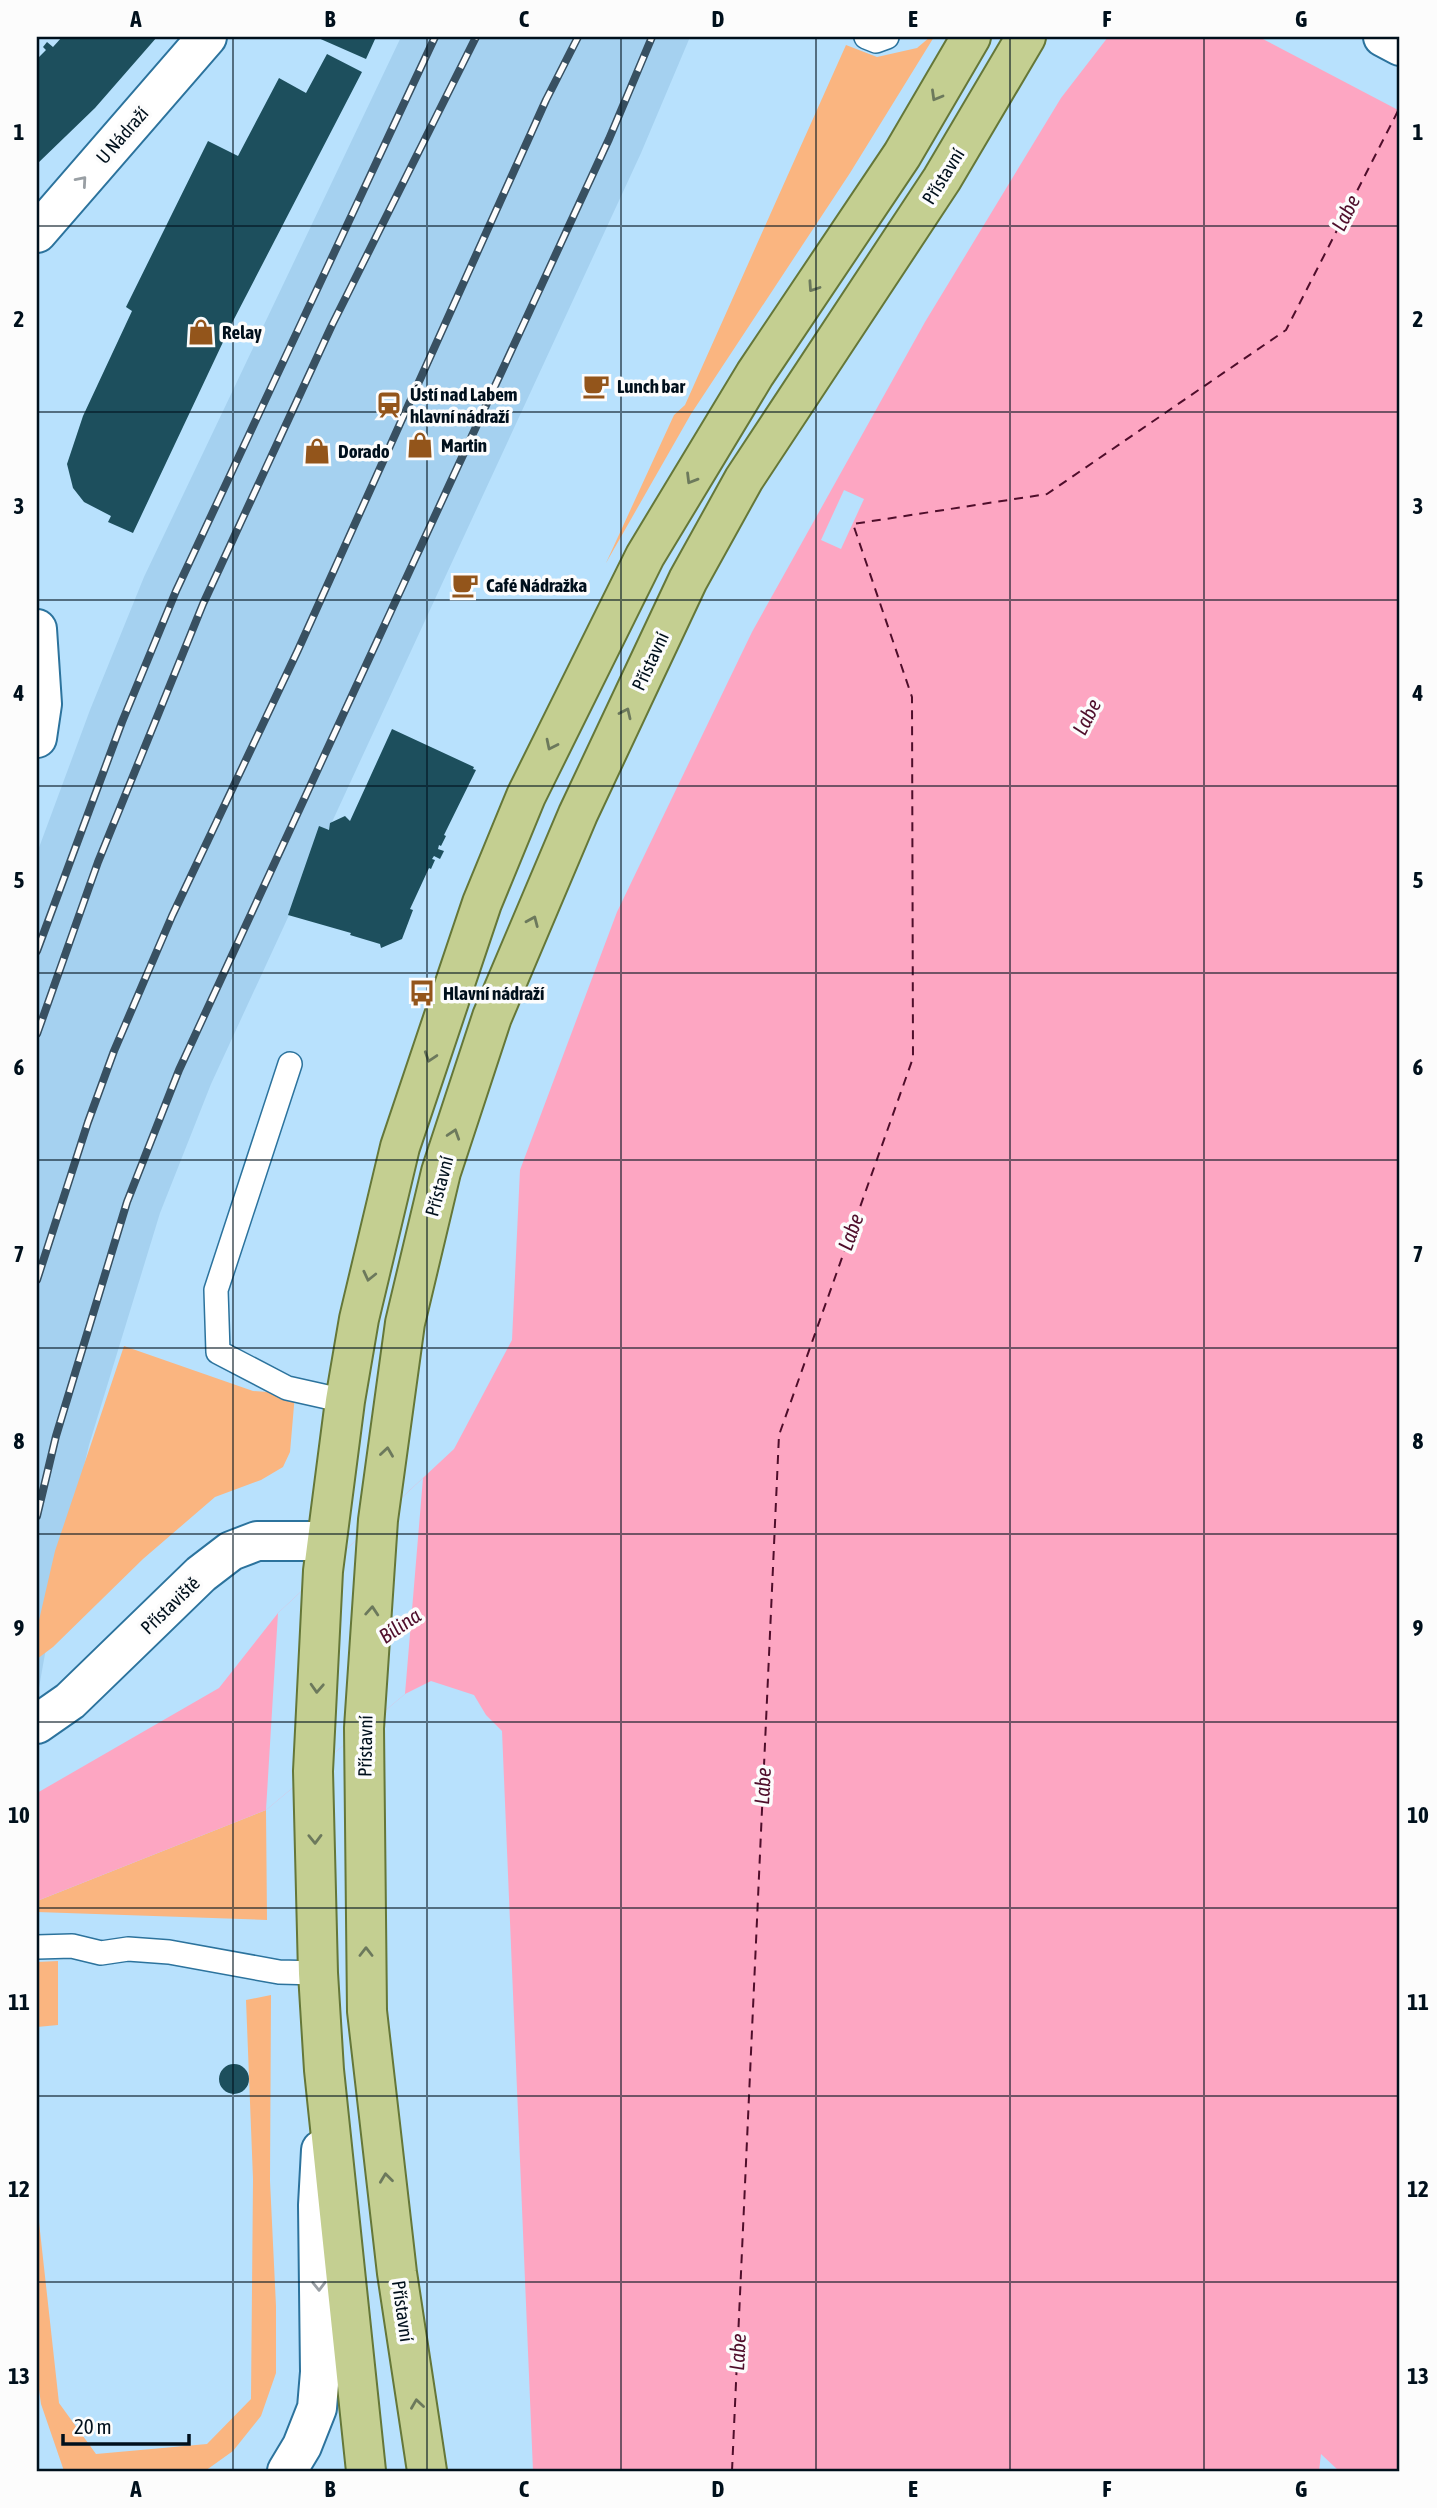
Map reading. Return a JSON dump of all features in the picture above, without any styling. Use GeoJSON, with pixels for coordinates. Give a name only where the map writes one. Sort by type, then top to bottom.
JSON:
{"type":"FeatureCollection","features":[{"type":"Feature","properties":{"kind":"main road"},"geometry":{"type":"LineString","coordinates":[[366,2471],[324,2070],[318,1973],[313,1771],[325,1556],[345,1401],[359,1319],[400,1147],[482,903],[526,796],[645,556],[755,374],[902,156],[971,37]]}},
{"type":"Feature","properties":{"kind":"main road","name":"Přístavní"},"geometry":{"type":"LineString","coordinates":[[427,2471],[397,2273],[366,2011],[364,1728],[378,1520],[405,1323],[441,1172],[492,1017],[579,814],[688,580],[744,479],[942,179],[1026,37]]}},
{"type":"Feature","properties":{"kind":"street","name":"U Nádraží"},"geometry":{"type":"LineString","coordinates":[[37,233],[207,37]]}},
{"type":"Feature","properties":{"kind":"street"},"geometry":{"type":"LineString","coordinates":[[1383,37],[1400,46]]}},
{"type":"Feature","properties":{"kind":"street"},"geometry":{"type":"LineString","coordinates":[[37,629],[42,704],[37,738]]}},
{"type":"Feature","properties":{"kind":"street","name":"Přístaviště"},"geometry":{"type":"LineString","coordinates":[[37,1724],[70,1701],[201,1574],[231,1551],[257,1541],[325,1556]]}},
{"type":"Feature","properties":{"kind":"street"},"geometry":{"type":"LineString","coordinates":[[288,2471],[317,2409],[320,2372],[318,2205],[324,2070]]}},
{"type":"Feature","properties":{"kind":"lane"},"geometry":{"type":"LineString","coordinates":[[866,37],[876,41],[887,37]]}},
{"type":"Feature","properties":{"kind":"lane"},"geometry":{"type":"LineString","coordinates":[[290,1065],[216,1290],[218,1352],[287,1388],[345,1401]]}},
{"type":"Feature","properties":{"kind":"lane"},"geometry":{"type":"LineString","coordinates":[[37,1947],[72,1946],[101,1953],[128,1949],[169,1952],[279,1972],[318,1973]]}},
{"type":"Feature","properties":{"kind":"shaded area"},"geometry":{"type":"Polygon","coordinates":[[[401,37],[690,37],[641,153],[211,1084],[160,1213],[89,1445],[60,1569],[37,1699],[37,853],[90,710],[144,577],[401,37]]]}},
{"type":"Feature","properties":{"kind":"shaded area"},"geometry":{"type":"Polygon","coordinates":[[[930,37],[934,37],[850,173],[691,414],[606,563],[674,415],[685,405],[846,45],[877,57],[917,48],[930,37]]]}},
{"type":"Feature","properties":{"kind":"shaded area"},"geometry":{"type":"Polygon","coordinates":[[[124,1346],[253,1391],[295,1394],[290,1452],[283,1467],[261,1480],[215,1497],[143,1559],[53,1647],[37,1659],[37,1629],[55,1551],[124,1346]]]}},
{"type":"Feature","properties":{"kind":"shaded area"},"geometry":{"type":"Polygon","coordinates":[[[266,1810],[267,1920],[37,1912],[37,1901],[266,1810]]]}},
{"type":"Feature","properties":{"kind":"shaded area"},"geometry":{"type":"Polygon","coordinates":[[[58,1961],[58,2025],[37,2027],[37,1962],[58,1961]]]}},
{"type":"Feature","properties":{"kind":"shaded area"},"geometry":{"type":"Polygon","coordinates":[[[271,1995],[270,2181],[276,2373],[261,2416],[233,2451],[205,2471],[64,2471],[41,2404],[37,2375],[37,2204],[59,2403],[96,2454],[207,2444],[251,2399],[253,2179],[246,2000],[271,1995]]]}},
{"type":"Feature","properties":{"kind":"water"},"geometry":{"type":"Polygon","coordinates":[[[1108,37],[1400,37],[1400,2471],[1339,2471],[1321,2454],[1319,2471],[533,2471],[502,1731],[486,1715],[474,1695],[431,1681],[405,1694],[266,1810],[37,1901],[37,1793],[219,1688],[278,1613],[454,1449],[512,1340],[520,1170],[617,912],[752,632],[925,322],[1061,98],[1108,37]]]}},
{"type":"Feature","properties":{"kind":"pier"},"geometry":{"type":"Polygon","coordinates":[[[1259,37],[1400,37],[1400,111],[1259,37]]]}},
{"type":"Feature","properties":{"kind":"pier"},"geometry":{"type":"Polygon","coordinates":[[[844,490],[864,499],[841,549],[821,540],[844,490]]]}},
{"type":"Feature","properties":{"kind":"pier"},"geometry":{"type":"Polygon","coordinates":[[[423,1478],[405,1694],[266,1810],[278,1613],[423,1478]]]}},
{"type":"Feature","properties":{"kind":"building"},"geometry":{"type":"Polygon","coordinates":[[[62,37],[157,37],[95,108],[37,164],[37,59],[46,50],[43,47],[47,42],[53,47],[62,37]]]}},
{"type":"Feature","properties":{"kind":"building"},"geometry":{"type":"Polygon","coordinates":[[[316,37],[376,37],[366,59],[316,37]]]}},
{"type":"Feature","properties":{"kind":"building"},"geometry":{"type":"Polygon","coordinates":[[[327,54],[362,72],[232,323],[133,533],[108,522],[111,516],[84,502],[73,488],[67,464],[83,416],[132,311],[126,307],[208,141],[238,156],[279,78],[306,93],[327,54]]]}},
{"type":"Feature","properties":{"kind":"building"},"geometry":{"type":"Polygon","coordinates":[[[392,729],[476,770],[444,835],[446,836],[441,846],[439,845],[438,849],[444,851],[440,859],[434,856],[432,859],[435,860],[410,909],[413,910],[402,939],[381,948],[380,944],[350,935],[351,933],[288,915],[319,826],[329,830],[330,823],[345,816],[350,821],[392,729]]]}},
{"type":"Feature","properties":{"kind":"building"},"geometry":{"type":"Polygon","coordinates":[[[234,2064],[245,2068],[249,2079],[245,2090],[234,2094],[223,2090],[219,2079],[223,2068],[234,2064]]]}},
{"type":"Feature","properties":{"kind":"ferry route"},"geometry":{"type":"LineString","coordinates":[[732,2471],[779,1435],[913,1058],[912,697],[853,524],[1047,494],[1286,330],[1400,107]]}},
{"type":"Feature","properties":{"kind":"railway"},"geometry":{"type":"LineString","coordinates":[[37,951],[122,722],[176,591],[435,37]]}},
{"type":"Feature","properties":{"kind":"railway"},"geometry":{"type":"LineString","coordinates":[[37,1034],[98,862],[203,604],[332,325],[476,37]]}},
{"type":"Feature","properties":{"kind":"railway"},"geometry":{"type":"LineString","coordinates":[[37,1280],[114,1051],[172,916],[298,650],[546,100],[578,37]]}},
{"type":"Feature","properties":{"kind":"railway"},"geometry":{"type":"LineString","coordinates":[[37,1516],[56,1436],[127,1202],[179,1070],[609,139],[652,37]]}},
{"type":"Feature","properties":{"kind":"place","name":"Relay"},"geometry":{"type":"Point","coordinates":[201,332]}},
{"type":"Feature","properties":{"kind":"place","name":"Lunch bar"},"geometry":{"type":"Point","coordinates":[596,386]}},
{"type":"Feature","properties":{"kind":"place","name":"Ústí nad Labem hlavní nádraží"},"geometry":{"type":"Point","coordinates":[389,405]}},
{"type":"Feature","properties":{"kind":"place","name":"Martin"},"geometry":{"type":"Point","coordinates":[420,445]}},
{"type":"Feature","properties":{"kind":"place","name":"Dorado"},"geometry":{"type":"Point","coordinates":[317,451]}},
{"type":"Feature","properties":{"kind":"place","name":"Café Nádražka"},"geometry":{"type":"Point","coordinates":[465,585]}},
{"type":"Feature","properties":{"kind":"place","name":"Hlavní nádraží"},"geometry":{"type":"Point","coordinates":[422,993]}},
{"type":"Feature","properties":{"kind":"water label","name":"Labe"},"geometry":{"type":"Point","coordinates":[1346,213]}},
{"type":"Feature","properties":{"kind":"water label","name":"Labe"},"geometry":{"type":"Point","coordinates":[1087,717]}},
{"type":"Feature","properties":{"kind":"water label","name":"Labe"},"geometry":{"type":"Point","coordinates":[851,1232]}},
{"type":"Feature","properties":{"kind":"water label","name":"Bílina"},"geometry":{"type":"Point","coordinates":[400,1626]}},
{"type":"Feature","properties":{"kind":"water label","name":"Labe"},"geometry":{"type":"Point","coordinates":[763,1786]}},
{"type":"Feature","properties":{"kind":"water label","name":"Labe"},"geometry":{"type":"Point","coordinates":[738,2352]}}]}
